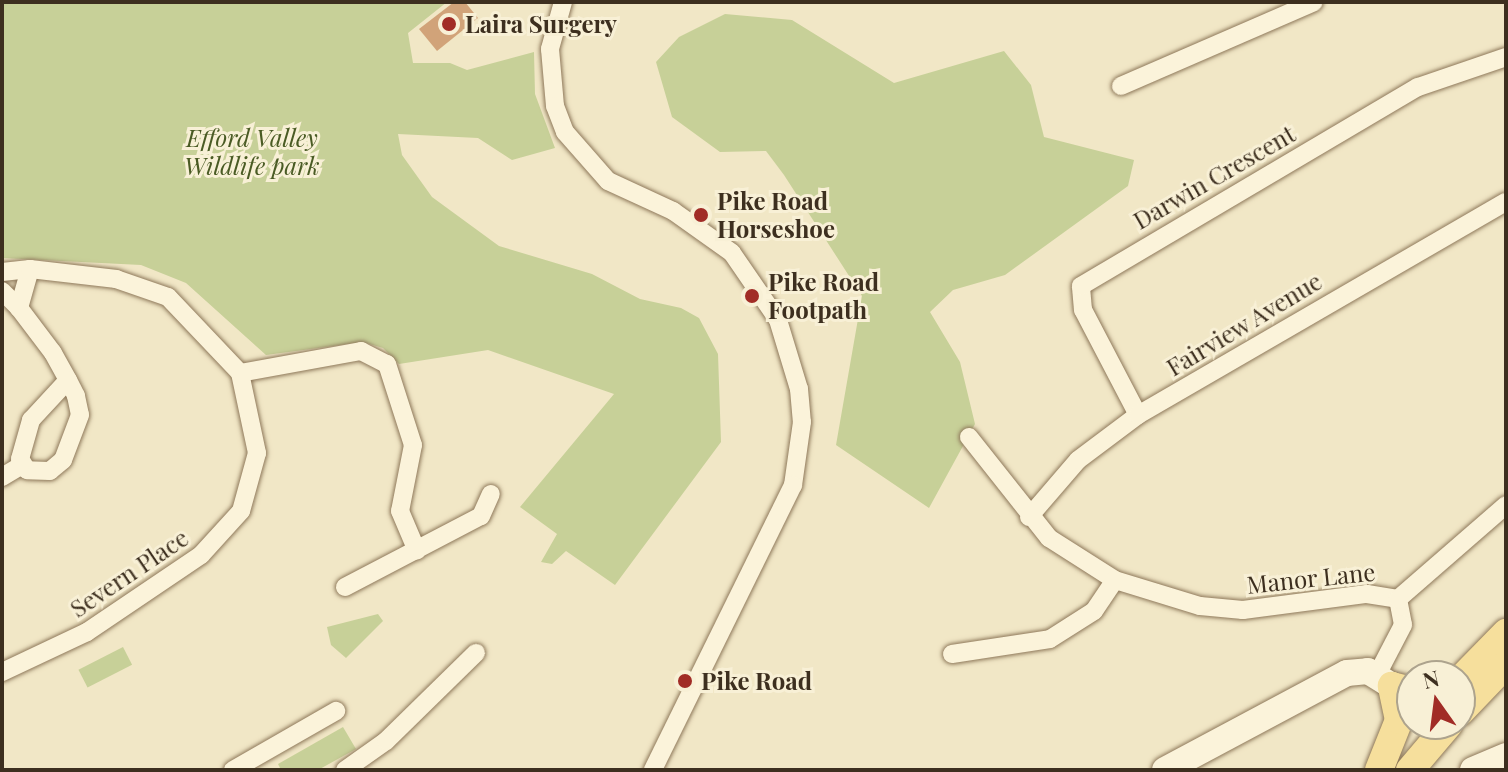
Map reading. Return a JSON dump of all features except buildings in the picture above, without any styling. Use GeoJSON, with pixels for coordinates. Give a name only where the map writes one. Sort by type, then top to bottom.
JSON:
{"type":"FeatureCollection","features":[{"type":"Feature","properties":{"kind":"main road"},"geometry":{"type":"LineString","coordinates":[[1476,663],[1502,648]]}},
{"type":"Feature","properties":{"kind":"main road"},"geometry":{"type":"LineString","coordinates":[[1476,668],[1502,648]]}},
{"type":"Feature","properties":{"kind":"main road"},"geometry":{"type":"LineString","coordinates":[[1476,688],[1502,648]]}},
{"type":"Feature","properties":{"kind":"main road"},"geometry":{"type":"LineString","coordinates":[[1165,770],[1227,741],[1340,676],[1361,670],[1394,684],[1399,720],[1382,770]]}},
{"type":"Feature","properties":{"kind":"main road"},"geometry":{"type":"LineString","coordinates":[[1382,770],[1407,740]]}},
{"type":"Feature","properties":{"kind":"main road"},"geometry":{"type":"LineString","coordinates":[[1413,765],[1435,740]]}},
{"type":"Feature","properties":{"kind":"main road"},"geometry":{"type":"LineString","coordinates":[[1198,770],[1227,741]]}},
{"type":"Feature","properties":{"kind":"main road"},"geometry":{"type":"LineString","coordinates":[[1473,770],[1506,756]]}},
{"type":"Feature","properties":{"kind":"street"},"geometry":{"type":"LineString","coordinates":[[563,2],[550,49],[555,106],[565,132],[608,181],[673,211],[732,253],[778,320],[799,389],[802,422],[793,485],[653,770]]}},
{"type":"Feature","properties":{"kind":"street"},"geometry":{"type":"LineString","coordinates":[[1121,86],[1314,2]]}},
{"type":"Feature","properties":{"kind":"street","name":"Darwin Crescent"},"geometry":{"type":"LineString","coordinates":[[1138,415],[1083,310],[1081,286],[1418,87],[1506,57]]}},
{"type":"Feature","properties":{"kind":"street","name":"Fairview Avenue"},"geometry":{"type":"LineString","coordinates":[[1029,517],[1078,460],[1138,415],[1506,202]]}},
{"type":"Feature","properties":{"kind":"street"},"geometry":{"type":"LineString","coordinates":[[19,308],[30,269]]}},
{"type":"Feature","properties":{"kind":"street","name":"Severn Place"},"geometry":{"type":"LineString","coordinates":[[2,272],[30,269],[124,280],[168,297],[240,373],[256,427],[255,473],[241,511],[222,535],[87,632],[2,672]]}},
{"type":"Feature","properties":{"kind":"street"},"geometry":{"type":"LineString","coordinates":[[2,291],[19,308],[68,380],[80,415],[72,445],[50,471],[20,466],[2,477]]}},
{"type":"Feature","properties":{"kind":"street"},"geometry":{"type":"LineString","coordinates":[[240,373],[361,351],[387,364],[413,445],[400,511],[417,551]]}},
{"type":"Feature","properties":{"kind":"street"},"geometry":{"type":"LineString","coordinates":[[20,466],[36,411],[68,380]]}},
{"type":"Feature","properties":{"kind":"street","name":"Manor Lane"},"geometry":{"type":"LineString","coordinates":[[969,437],[1029,517],[1067,551],[1115,580],[1200,606],[1243,610],[1367,594],[1398,599],[1403,625],[1394,684]]}},
{"type":"Feature","properties":{"kind":"street"},"geometry":{"type":"LineString","coordinates":[[345,587],[481,516],[491,494]]}},
{"type":"Feature","properties":{"kind":"street"},"geometry":{"type":"LineString","coordinates":[[1398,599],[1506,505]]}},
{"type":"Feature","properties":{"kind":"street"},"geometry":{"type":"LineString","coordinates":[[952,654],[1050,639],[1094,611],[1115,580]]}},
{"type":"Feature","properties":{"kind":"street"},"geometry":{"type":"LineString","coordinates":[[345,770],[386,741],[476,653]]}},
{"type":"Feature","properties":{"kind":"street"},"geometry":{"type":"LineString","coordinates":[[233,770],[336,711]]}},
{"type":"Feature","properties":{"kind":"green space","name":"Efford Valley Wildlife park"},"geometry":{"type":"Polygon","coordinates":[[[2,2],[447,2],[408,33],[413,63],[450,63],[467,70],[534,52],[535,94],[555,148],[512,160],[478,138],[398,134],[402,155],[432,197],[499,246],[592,274],[640,299],[681,308],[699,318],[718,354],[721,442],[615,585],[566,551],[552,564],[541,562],[557,534],[520,507],[614,394],[488,350],[399,364],[383,348],[363,342],[266,355],[186,283],[141,265],[2,258],[2,2]]]}},
{"type":"Feature","properties":{"kind":"green space"},"geometry":{"type":"Polygon","coordinates":[[[725,14],[792,20],[894,83],[1004,51],[1031,85],[1044,137],[1134,160],[1128,186],[1005,275],[953,290],[930,312],[960,362],[975,424],[929,508],[836,445],[862,296],[784,175],[766,151],[720,152],[672,117],[656,62],[679,37],[725,14]]]}},
{"type":"Feature","properties":{"kind":"green space"},"geometry":{"type":"Polygon","coordinates":[[[378,614],[383,621],[346,658],[331,645],[327,627],[378,614]]]}},
{"type":"Feature","properties":{"kind":"green space"},"geometry":{"type":"Polygon","coordinates":[[[123,647],[132,665],[88,688],[78,670],[123,647]]]}},
{"type":"Feature","properties":{"kind":"green space"},"geometry":{"type":"Polygon","coordinates":[[[343,727],[356,749],[318,770],[281,770],[278,764],[343,727]]]}},
{"type":"Feature","properties":{"kind":"place","name":"Laira Surgery"},"geometry":{"type":"Point","coordinates":[449,24]}},
{"type":"Feature","properties":{"kind":"place","name":"Pike Road Horseshoe"},"geometry":{"type":"Point","coordinates":[701,215]}},
{"type":"Feature","properties":{"kind":"place","name":"Pike Road Footpath"},"geometry":{"type":"Point","coordinates":[752,296]}},
{"type":"Feature","properties":{"kind":"place","name":"Pike Road"},"geometry":{"type":"Point","coordinates":[685,681]}}]}
